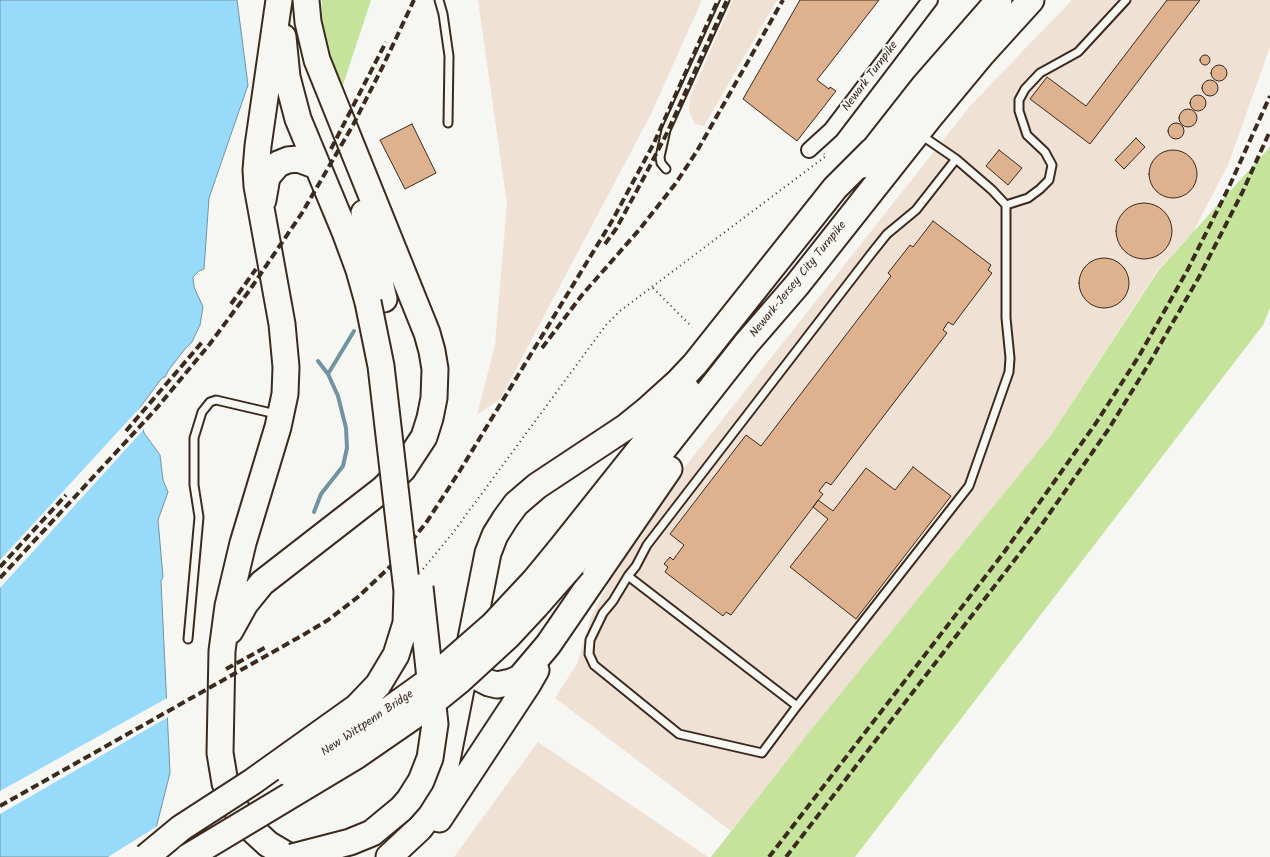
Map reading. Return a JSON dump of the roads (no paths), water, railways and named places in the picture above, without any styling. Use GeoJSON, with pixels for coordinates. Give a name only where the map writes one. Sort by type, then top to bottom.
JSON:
{"type":"FeatureCollection","features":[{"type":"Feature","properties":{"kind":"highway"},"geometry":{"type":"LineString","coordinates":[[280,0],[257,155],[257,186],[280,310],[286,353],[286,381],[281,415],[238,560],[228,606],[222,651],[220,753],[225,783],[236,808],[251,830],[268,844],[291,857],[350,842],[372,833],[401,809],[416,790],[426,769],[432,746],[434,712],[397,380],[376,301],[352,250],[298,119],[287,77],[283,30],[286,0]]}},
{"type":"Feature","properties":{"kind":"highway"},"geometry":{"type":"LineString","coordinates":[[147,857],[182,828],[252,782],[358,707],[378,685],[396,655],[406,623],[407,591],[366,221],[345,153],[322,91],[308,22],[306,0]]}},
{"type":"Feature","properties":{"kind":"highway","name":"Newark-Jersey City Turnpike"},"geometry":{"type":"LineString","coordinates":[[566,558],[842,194],[872,151],[938,70],[999,0]]}},
{"type":"Feature","properties":{"kind":"highway","name":"Newark-Jersey City Turnpike"},"geometry":{"type":"LineString","coordinates":[[566,558],[796,285],[917,132],[986,49],[1031,0]]}},
{"type":"Feature","properties":{"kind":"highway"},"geometry":{"type":"LineString","coordinates":[[222,651],[240,612],[250,596],[262,583],[383,489],[403,469],[424,437],[433,408],[435,369],[427,334],[317,60]]}},
{"type":"Feature","properties":{"kind":"highway"},"geometry":{"type":"LineString","coordinates":[[389,857],[420,828],[438,800],[488,553],[495,535],[510,511],[537,486],[631,423],[678,382],[695,364],[835,188],[872,151]]}},
{"type":"Feature","properties":{"kind":"highway"},"geometry":{"type":"LineString","coordinates":[[262,210],[268,178],[278,164],[298,159],[317,166]]}},
{"type":"Feature","properties":{"kind":"highway"},"geometry":{"type":"LineString","coordinates":[[475,623],[472,664],[478,676],[489,683],[502,685],[520,678],[548,645],[796,285]]}},
{"type":"Feature","properties":{"kind":"highway","name":"New Wittpenn Bridge"},"geometry":{"type":"LineString","coordinates":[[147,857],[203,827],[316,758],[414,693],[464,652],[493,625],[535,580],[566,558]]}},
{"type":"Feature","properties":{"kind":"highway","name":"New Wittpenn Bridge"},"geometry":{"type":"LineString","coordinates":[[188,857],[356,756],[427,707],[497,646],[536,606],[566,558]]}},
{"type":"Feature","properties":{"kind":"highway"},"geometry":{"type":"LineString","coordinates":[[389,857],[420,840],[446,810],[528,684],[548,645]]}},
{"type":"Feature","properties":{"kind":"street","name":"Newark Turnpike"},"geometry":{"type":"LineString","coordinates":[[813,147],[831,130],[930,0]]}},
{"type":"Feature","properties":{"kind":"lane"},"geometry":{"type":"LineString","coordinates":[[439,0],[449,56],[448,123]]}},
{"type":"Feature","properties":{"kind":"lane"},"geometry":{"type":"LineString","coordinates":[[666,169],[661,163],[660,157],[666,130],[725,0]]}},
{"type":"Feature","properties":{"kind":"lane"},"geometry":{"type":"LineString","coordinates":[[1006,205],[1028,198],[1040,189],[1049,180],[1052,165],[1045,152],[1028,135],[1019,111],[1019,100],[1040,73],[1078,52],[1126,0]]}},
{"type":"Feature","properties":{"kind":"lane"},"geometry":{"type":"LineString","coordinates":[[917,132],[956,159],[992,190],[1006,205],[1006,318],[1009,372],[969,486],[762,753],[679,734],[594,665],[589,654],[590,640],[603,613],[636,566],[646,545],[870,254],[887,234],[916,210],[956,159]]}},
{"type":"Feature","properties":{"kind":"lane"},"geometry":{"type":"LineString","coordinates":[[188,639],[199,517],[194,485],[194,438],[202,412],[210,402],[216,400],[281,415]]}},
{"type":"Feature","properties":{"kind":"lane"},"geometry":{"type":"LineString","coordinates":[[628,576],[797,706]]}},
{"type":"Feature","properties":{"kind":"water"},"geometry":{"type":"Polygon","coordinates":[[[0,0],[237,0],[248,85],[209,198],[204,269],[193,277],[194,287],[203,307],[200,325],[192,342],[138,410],[144,433],[160,455],[163,480],[168,492],[158,520],[163,577],[161,581],[170,773],[153,840],[154,857],[0,857],[0,0]]]}},
{"type":"Feature","properties":{"kind":"waterway"},"geometry":{"type":"LineString","coordinates":[[328,374],[354,331]]}},
{"type":"Feature","properties":{"kind":"waterway"},"geometry":{"type":"LineString","coordinates":[[314,512],[321,494],[343,466],[347,448],[346,428],[338,396],[328,374],[318,361]]}},
{"type":"Feature","properties":{"kind":"railway"},"geometry":{"type":"LineString","coordinates":[[0,578],[156,409],[209,345],[249,291],[302,213],[353,125],[414,0]]}},
{"type":"Feature","properties":{"kind":"railway"},"geometry":{"type":"LineString","coordinates":[[0,806],[328,620],[358,597],[393,564],[426,523],[461,469],[612,221],[654,143],[718,0]]}},
{"type":"Feature","properties":{"kind":"railway"},"geometry":{"type":"LineString","coordinates":[[605,244],[616,229],[667,133],[727,0]]}},
{"type":"Feature","properties":{"kind":"railway"},"geometry":{"type":"LineString","coordinates":[[542,348],[582,295],[639,230],[676,183],[697,151],[783,0]]}},
{"type":"Feature","properties":{"kind":"railway"},"geometry":{"type":"LineString","coordinates":[[331,149],[386,42]]}},
{"type":"Feature","properties":{"kind":"railway"},"geometry":{"type":"LineString","coordinates":[[769,857],[1005,551],[1096,423],[1139,356],[1187,271],[1229,187],[1270,96]]}},
{"type":"Feature","properties":{"kind":"railway"},"geometry":{"type":"LineString","coordinates":[[786,857],[1040,527],[1108,430],[1199,277],[1242,193],[1270,131]]}},
{"type":"Feature","properties":{"kind":"railway"},"geometry":{"type":"LineString","coordinates":[[231,304],[256,269]]}},
{"type":"Feature","properties":{"kind":"railway"},"geometry":{"type":"LineString","coordinates":[[126,431],[204,340]]}},
{"type":"Feature","properties":{"kind":"railway"},"geometry":{"type":"LineString","coordinates":[[0,567],[66,495]]}},
{"type":"Feature","properties":{"kind":"railway"},"geometry":{"type":"LineString","coordinates":[[226,669],[268,646]]}}]}
